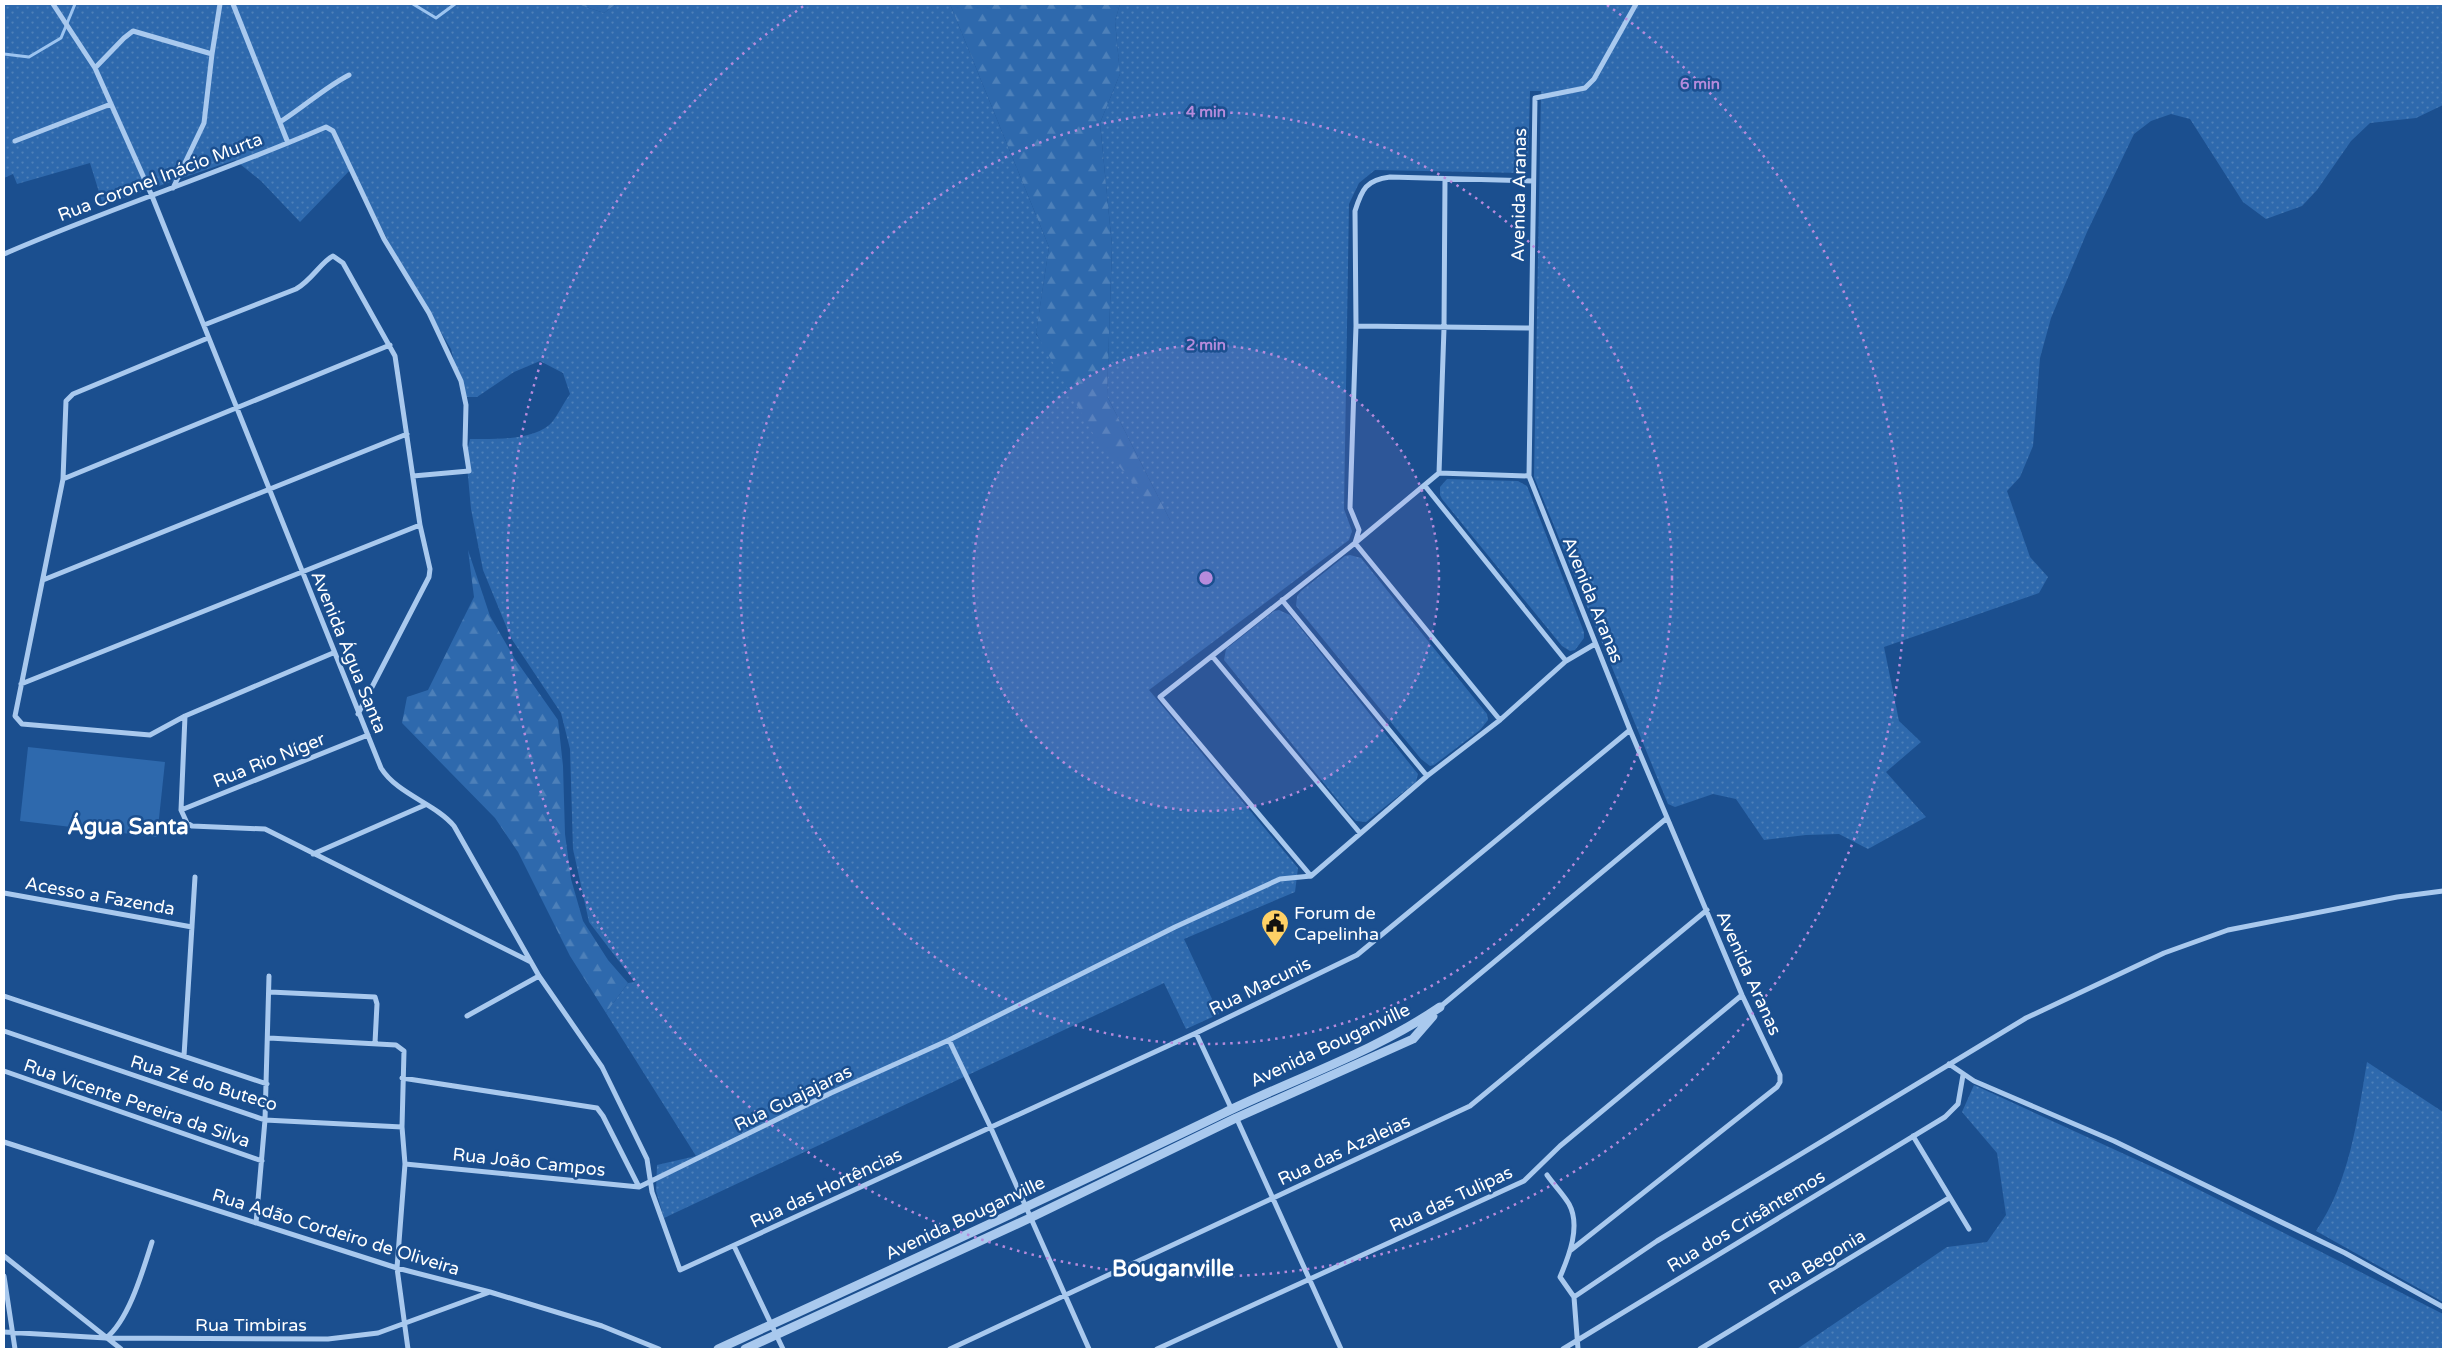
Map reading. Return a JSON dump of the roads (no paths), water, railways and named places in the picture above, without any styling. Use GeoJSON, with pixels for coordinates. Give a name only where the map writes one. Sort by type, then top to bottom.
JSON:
{"type":"FeatureCollection","features":[{"type":"Feature","properties":{"kind":"street","name":"Avenida Água Santa"},"geometry":{"type":"LineString","coordinates":[[53,4],[95,68],[152,196],[333,653],[385,774],[425,805],[446,818],[454,826],[539,976],[602,1067],[647,1159],[650,1181],[678,1264]]}},
{"type":"Feature","properties":{"kind":"street"},"geometry":{"type":"LineString","coordinates":[[173,188],[204,123],[220,4]]}},
{"type":"Feature","properties":{"kind":"street"},"geometry":{"type":"LineString","coordinates":[[233,4],[288,143]]}},
{"type":"Feature","properties":{"kind":"street","name":"Avenida Aranas"},"geometry":{"type":"LineString","coordinates":[[1571,1250],[1777,1087],[1780,1082],[1780,1075],[1742,995],[1630,730],[1529,476],[1535,98],[1585,88],[1594,79],[1636,4]]}},
{"type":"Feature","properties":{"kind":"street"},"geometry":{"type":"LineString","coordinates":[[95,68],[133,31],[212,54]]}},
{"type":"Feature","properties":{"kind":"street"},"geometry":{"type":"LineString","coordinates":[[280,122],[329,86],[349,75]]}},
{"type":"Feature","properties":{"kind":"street"},"geometry":{"type":"LineString","coordinates":[[15,141],[111,104]]}},
{"type":"Feature","properties":{"kind":"street","name":"Rua Coronel Inácio Murta"},"geometry":{"type":"LineString","coordinates":[[4,254],[80,221],[173,188],[326,127],[333,131],[384,239],[429,313],[461,381],[466,406],[465,445],[469,471],[413,476]]}},
{"type":"Feature","properties":{"kind":"street"},"geometry":{"type":"LineString","coordinates":[[1356,543],[1359,530],[1350,508],[1356,326],[1355,211],[1360,194],[1374,179],[1390,177],[1533,182]]}},
{"type":"Feature","properties":{"kind":"street"},"geometry":{"type":"LineString","coordinates":[[1439,474],[1444,328],[1445,179]]}},
{"type":"Feature","properties":{"kind":"street"},"geometry":{"type":"LineString","coordinates":[[204,325],[296,289],[307,283],[328,258],[333,256],[343,263],[390,345],[397,366],[420,526],[430,569],[426,585],[358,714]]}},
{"type":"Feature","properties":{"kind":"street"},"geometry":{"type":"LineString","coordinates":[[1356,326],[1531,328]]}},
{"type":"Feature","properties":{"kind":"street"},"geometry":{"type":"LineString","coordinates":[[208,338],[69,397],[66,401],[63,479],[15,716],[22,724],[150,734],[185,716],[333,653]]}},
{"type":"Feature","properties":{"kind":"street"},"geometry":{"type":"LineString","coordinates":[[63,479],[390,345]]}},
{"type":"Feature","properties":{"kind":"street"},"geometry":{"type":"LineString","coordinates":[[43,580],[407,434]]}},
{"type":"Feature","properties":{"kind":"street"},"geometry":{"type":"LineString","coordinates":[[1529,476],[1439,474],[1356,543],[1160,697],[1312,876],[1427,776],[1500,720],[1566,661],[1596,644]]}},
{"type":"Feature","properties":{"kind":"street"},"geometry":{"type":"LineString","coordinates":[[1425,486],[1566,661]]}},
{"type":"Feature","properties":{"kind":"street"},"geometry":{"type":"LineString","coordinates":[[21,684],[420,526]]}},
{"type":"Feature","properties":{"kind":"street"},"geometry":{"type":"LineString","coordinates":[[1356,543],[1500,720]]}},
{"type":"Feature","properties":{"kind":"street"},"geometry":{"type":"LineString","coordinates":[[1282,600],[1427,776]]}},
{"type":"Feature","properties":{"kind":"street"},"geometry":{"type":"LineString","coordinates":[[1212,656],[1360,833]]}},
{"type":"Feature","properties":{"kind":"street"},"geometry":{"type":"LineString","coordinates":[[185,716],[181,810],[187,824],[192,826],[265,829],[531,962]]}},
{"type":"Feature","properties":{"kind":"street","name":"Rua Macunis"},"geometry":{"type":"LineString","coordinates":[[990,1126],[1196,1032],[1357,955],[1630,730]]}},
{"type":"Feature","properties":{"kind":"street","name":"Rua Rio Níger"},"geometry":{"type":"LineString","coordinates":[[181,810],[368,735]]}},
{"type":"Feature","properties":{"kind":"street"},"geometry":{"type":"LineString","coordinates":[[313,854],[425,805]]}},
{"type":"Feature","properties":{"kind":"street"},"geometry":{"type":"LineString","coordinates":[[1440,1007],[1667,818]]}},
{"type":"Feature","properties":{"kind":"street","name":"Rua Guajajaras"},"geometry":{"type":"LineString","coordinates":[[650,1181],[831,1093],[948,1040],[1175,927],[1280,878],[1312,876]]}},
{"type":"Feature","properties":{"kind":"street"},"geometry":{"type":"LineString","coordinates":[[184,1056],[195,877]]}},
{"type":"Feature","properties":{"kind":"street"},"geometry":{"type":"LineString","coordinates":[[1574,1297],[1657,1240],[2026,1018],[2164,953],[2228,930],[2397,897],[2443,891]]}},
{"type":"Feature","properties":{"kind":"street"},"geometry":{"type":"LineString","coordinates":[[4,892],[4,898]]}},
{"type":"Feature","properties":{"kind":"street","name":"Acesso a Fazenda"},"geometry":{"type":"LineString","coordinates":[[4,892],[192,927]]}},
{"type":"Feature","properties":{"kind":"street","name":"Rua das Azaleias"},"geometry":{"type":"LineString","coordinates":[[950,1349],[1470,1106],[1707,910]]}},
{"type":"Feature","properties":{"kind":"street"},"geometry":{"type":"LineString","coordinates":[[256,1223],[267,1084],[269,976]]}},
{"type":"Feature","properties":{"kind":"street"},"geometry":{"type":"LineString","coordinates":[[467,1016],[539,976]]}},
{"type":"Feature","properties":{"kind":"street"},"geometry":{"type":"LineString","coordinates":[[270,992],[375,997],[377,1004],[375,1043]]}},
{"type":"Feature","properties":{"kind":"street","name":"Rua das Tulipas"},"geometry":{"type":"LineString","coordinates":[[1157,1349],[1524,1181],[1560,1146],[1742,995]]}},
{"type":"Feature","properties":{"kind":"street"},"geometry":{"type":"LineString","coordinates":[[4,996],[267,1084]]}},
{"type":"Feature","properties":{"kind":"street","name":"Avenida Bouganville"},"geometry":{"type":"LineString","coordinates":[[745,1349],[773,1329],[1025,1209],[1234,1114],[1413,1040],[1440,1007]]}},
{"type":"Feature","properties":{"kind":"street","name":"Rua Zé do Buteco"},"geometry":{"type":"LineString","coordinates":[[4,1031],[265,1120],[402,1127]]}},
{"type":"Feature","properties":{"kind":"street"},"geometry":{"type":"LineString","coordinates":[[1196,1032],[1274,1198],[1340,1349]]}},
{"type":"Feature","properties":{"kind":"street"},"geometry":{"type":"LineString","coordinates":[[268,1038],[396,1045],[404,1051],[402,1127],[405,1164],[397,1268],[408,1349]]}},
{"type":"Feature","properties":{"kind":"street"},"geometry":{"type":"LineString","coordinates":[[948,1040],[990,1126],[1025,1209],[1089,1349]]}},
{"type":"Feature","properties":{"kind":"street"},"geometry":{"type":"LineString","coordinates":[[1950,1064],[1964,1076],[2114,1141],[2345,1253],[2443,1308]]}},
{"type":"Feature","properties":{"kind":"street","name":"Rua Vicente Pereira da Silva"},"geometry":{"type":"LineString","coordinates":[[4,1071],[262,1161]]}},
{"type":"Feature","properties":{"kind":"street","name":"Rua dos Crisântemos"},"geometry":{"type":"LineString","coordinates":[[1563,1349],[1945,1117],[1958,1104],[1964,1076]]}},
{"type":"Feature","properties":{"kind":"street"},"geometry":{"type":"LineString","coordinates":[[402,1078],[597,1108],[603,1116],[639,1187],[650,1181]]}},
{"type":"Feature","properties":{"kind":"street","name":"Avenida Bouganville"},"geometry":{"type":"LineString","coordinates":[[718,1349],[773,1329],[1030,1218],[1234,1114]]}},
{"type":"Feature","properties":{"kind":"street","name":"Rua das Hortências"},"geometry":{"type":"LineString","coordinates":[[678,1264],[680,1270],[990,1126]]}},
{"type":"Feature","properties":{"kind":"street"},"geometry":{"type":"LineString","coordinates":[[1913,1136],[1969,1229]]}},
{"type":"Feature","properties":{"kind":"street","name":"Rua Adão Cordeiro de Oliveira"},"geometry":{"type":"LineString","coordinates":[[4,1142],[397,1268],[490,1292],[602,1326],[658,1349]]}},
{"type":"Feature","properties":{"kind":"street","name":"Rua João Campos"},"geometry":{"type":"LineString","coordinates":[[405,1164],[639,1187]]}},
{"type":"Feature","properties":{"kind":"street"},"geometry":{"type":"LineString","coordinates":[[1547,1175],[1569,1205],[1574,1222],[1571,1250],[1560,1277],[1574,1297],[1578,1349]]}},
{"type":"Feature","properties":{"kind":"street","name":"Rua Begonia"},"geometry":{"type":"LineString","coordinates":[[1700,1349],[1949,1198]]}},
{"type":"Feature","properties":{"kind":"street"},"geometry":{"type":"LineString","coordinates":[[106,1338],[116,1330],[141,1277],[152,1242]]}},
{"type":"Feature","properties":{"kind":"street"},"geometry":{"type":"LineString","coordinates":[[734,1246],[783,1349]]}},
{"type":"Feature","properties":{"kind":"street"},"geometry":{"type":"LineString","coordinates":[[4,1256],[121,1349]]}},
{"type":"Feature","properties":{"kind":"street"},"geometry":{"type":"LineString","coordinates":[[4,1276],[14,1349]]}},
{"type":"Feature","properties":{"kind":"street","name":"Rua Timbiras"},"geometry":{"type":"LineString","coordinates":[[4,1332],[106,1338],[328,1339],[378,1333],[490,1292]]}},
{"type":"Feature","properties":{"kind":"waterway"},"geometry":{"type":"LineString","coordinates":[[4,54],[29,57],[61,38],[75,4]]}},
{"type":"Feature","properties":{"kind":"waterway"},"geometry":{"type":"LineString","coordinates":[[413,4],[436,18],[455,4]]}},
{"type":"Feature","properties":{"kind":"place","name":"Forum de Capelinha"},"geometry":{"type":"Point","coordinates":[1275,947]}},
{"type":"Feature","properties":{"kind":"district","name":"Água Santa"},"geometry":{"type":"Point","coordinates":[128,827]}},
{"type":"Feature","properties":{"kind":"district","name":"Bouganville"},"geometry":{"type":"Point","coordinates":[1173,1269]}}]}
